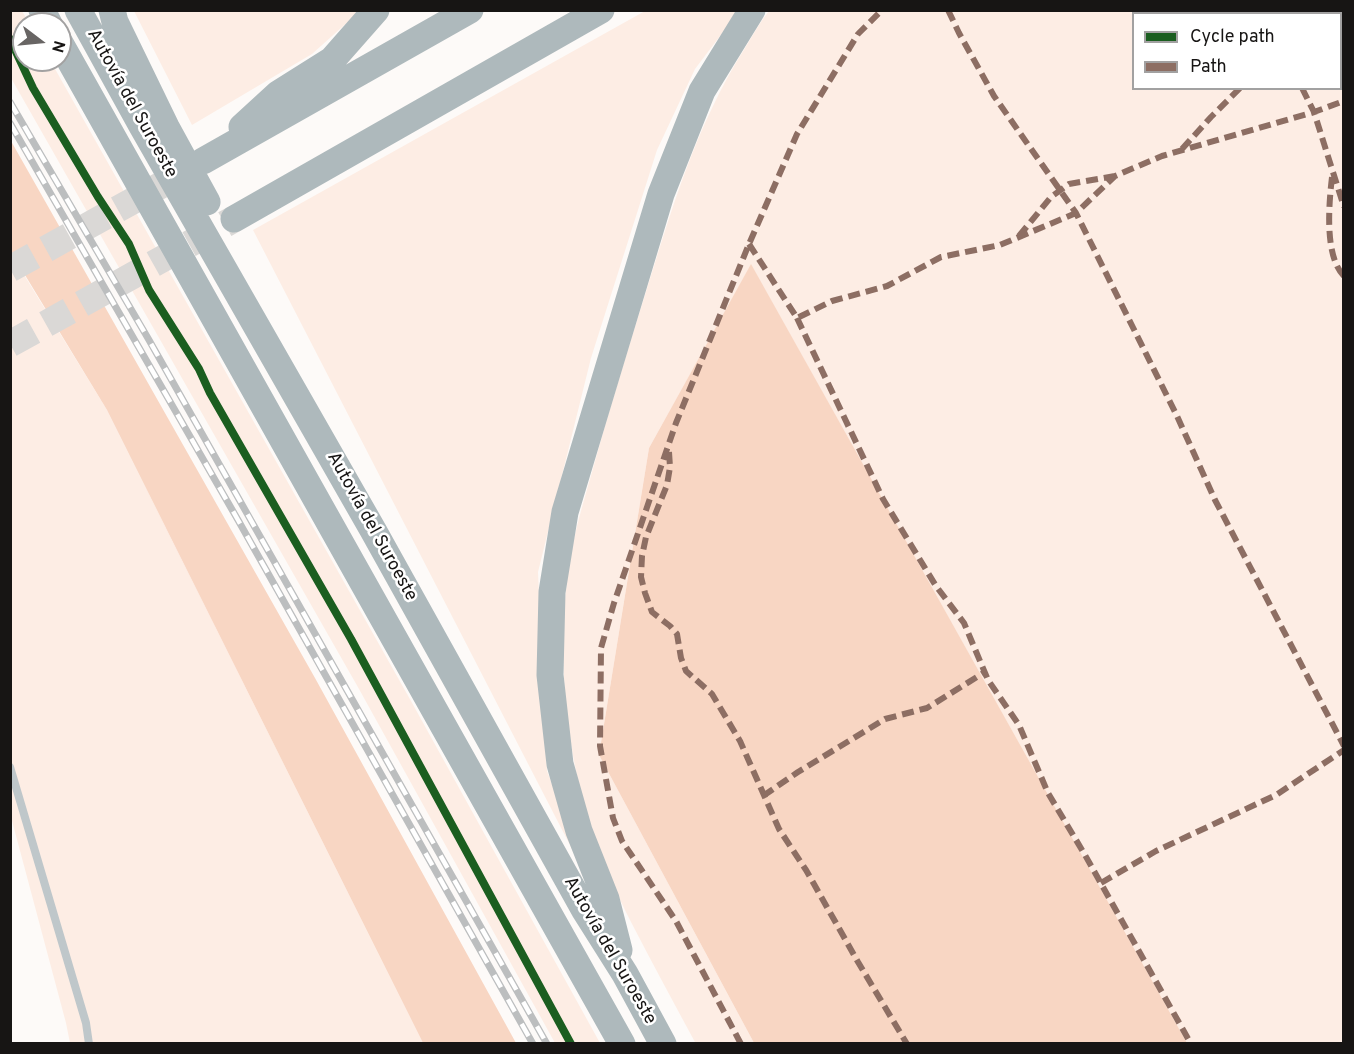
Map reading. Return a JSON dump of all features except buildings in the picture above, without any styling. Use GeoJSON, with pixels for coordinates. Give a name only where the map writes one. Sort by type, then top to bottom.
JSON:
{"type":"FeatureCollection","features":[{"type":"Feature","properties":{"kind":"highway","name":"Autovía del Suroeste"},"geometry":{"type":"LineString","coordinates":[[78,10],[373,530],[584,909],[625,974],[663,1044]]}},
{"type":"Feature","properties":{"kind":"highway"},"geometry":{"type":"LineString","coordinates":[[112,10],[115,22],[166,128],[373,505],[373,530]]}},
{"type":"Feature","properties":{"kind":"highway"},"geometry":{"type":"LineString","coordinates":[[376,10],[332,60],[278,94],[203,161],[470,10]]}},
{"type":"Feature","properties":{"kind":"highway"},"geometry":{"type":"LineString","coordinates":[[234,219],[601,10]]}},
{"type":"Feature","properties":{"kind":"highway"},"geometry":{"type":"LineString","coordinates":[[625,974],[606,899],[579,831],[560,764],[550,675],[552,592],[565,512],[661,194],[702,91],[752,10]]}},
{"type":"Feature","properties":{"kind":"highway","name":"Autovía del Suroeste"},"geometry":{"type":"LineString","coordinates":[[72,64],[622,1044]]}},
{"type":"Feature","properties":{"kind":"lane"},"geometry":{"type":"LineString","coordinates":[[10,766],[86,1023],[89,1044]]}},
{"type":"Feature","properties":{"kind":"shaded area"},"geometry":{"type":"Polygon","coordinates":[[[10,11],[22,11],[12,12],[12,72],[57,72],[411,701],[600,1043],[555,1043],[359,689],[11,78],[10,11]]]}},
{"type":"Feature","properties":{"kind":"shaded area"},"geometry":{"type":"Polygon","coordinates":[[[134,11],[360,11],[312,54],[192,125],[134,11]]]}},
{"type":"Feature","properties":{"kind":"shaded area"},"geometry":{"type":"Polygon","coordinates":[[[645,11],[739,11],[695,69],[657,150],[591,358],[538,572],[547,771],[590,884],[253,230],[645,11]]]}},
{"type":"Feature","properties":{"kind":"shaded area"},"geometry":{"type":"Polygon","coordinates":[[[769,11],[1311,11],[1132,12],[1132,90],[1342,90],[1342,72],[1343,75],[1343,1043],[1187,1043],[751,265],[649,448],[599,755],[754,1043],[696,1044],[626,911],[593,836],[577,773],[566,709],[564,612],[569,566],[581,512],[617,385],[675,201],[698,138],[712,108],[727,78],[769,11]]]}},
{"type":"Feature","properties":{"kind":"shaded area"},"geometry":{"type":"Polygon","coordinates":[[[11,141],[315,678],[516,1043],[423,1043],[107,410],[11,252],[11,141]]]}},
{"type":"Feature","properties":{"kind":"shaded area"},"geometry":{"type":"Polygon","coordinates":[[[10,252],[107,410],[423,1043],[70,1043],[11,817],[10,252]]]}},
{"type":"Feature","properties":{"kind":"shaded area"},"geometry":{"type":"Polygon","coordinates":[[[751,264],[1187,1043],[754,1043],[599,755],[649,448],[751,264]]]}},
{"type":"Feature","properties":{"kind":"tunnel"},"geometry":{"type":"LineString","coordinates":[[10,269],[192,168]]}},
{"type":"Feature","properties":{"kind":"tunnel"},"geometry":{"type":"LineString","coordinates":[[10,344],[234,219]]}},
{"type":"Feature","properties":{"kind":"railway"},"geometry":{"type":"LineString","coordinates":[[10,102],[149,340],[547,1044]]}},
{"type":"Feature","properties":{"kind":"railway"},"geometry":{"type":"LineString","coordinates":[[10,123],[238,520],[533,1044]]}},
{"type":"Feature","properties":{"kind":"marked path"},"geometry":{"type":"LineString","coordinates":[[741,1044],[676,921],[622,841],[613,818],[600,746],[601,648],[614,603],[676,423],[797,134],[858,34],[882,10]]}},
{"type":"Feature","properties":{"kind":"marked path"},"geometry":{"type":"LineString","coordinates":[[948,10],[994,96],[1076,213],[1177,416],[1215,500],[1344,746]]}},
{"type":"Feature","properties":{"kind":"marked path"},"geometry":{"type":"LineString","coordinates":[[1182,149],[1238,90]]}},
{"type":"Feature","properties":{"kind":"marked path"},"geometry":{"type":"LineString","coordinates":[[1303,90],[1314,112],[1344,207]]}},
{"type":"Feature","properties":{"kind":"marked path"},"geometry":{"type":"LineString","coordinates":[[749,244],[797,318],[832,301],[887,286],[941,257],[1000,245],[1076,213],[1115,176],[1162,156],[1314,112],[1344,101]]}},
{"type":"Feature","properties":{"kind":"marked path"},"geometry":{"type":"LineString","coordinates":[[1019,236],[1051,197],[1069,184],[1115,176]]}},
{"type":"Feature","properties":{"kind":"marked path"},"geometry":{"type":"LineString","coordinates":[[1332,177],[1329,229],[1333,256],[1344,276]]}},
{"type":"Feature","properties":{"kind":"marked path"},"geometry":{"type":"LineString","coordinates":[[797,318],[883,499],[936,586],[964,623],[988,680],[1019,725],[1048,793],[1191,1044]]}},
{"type":"Feature","properties":{"kind":"marked path"},"geometry":{"type":"LineString","coordinates":[[669,452],[670,467],[667,485],[646,537],[642,556],[641,577],[652,612],[677,634],[686,671],[712,694],[740,741],[779,829],[806,870],[907,1044]]}},
{"type":"Feature","properties":{"kind":"marked path"},"geometry":{"type":"LineString","coordinates":[[763,796],[885,719],[927,708],[985,672]]}},
{"type":"Feature","properties":{"kind":"marked path"},"geometry":{"type":"LineString","coordinates":[[1101,883],[1156,851],[1276,795],[1344,750]]}},
{"type":"Feature","properties":{"kind":"cycle path"},"geometry":{"type":"LineString","coordinates":[[10,39],[33,88],[129,244],[149,290],[199,369],[210,393],[351,639],[571,1044]]}}]}
